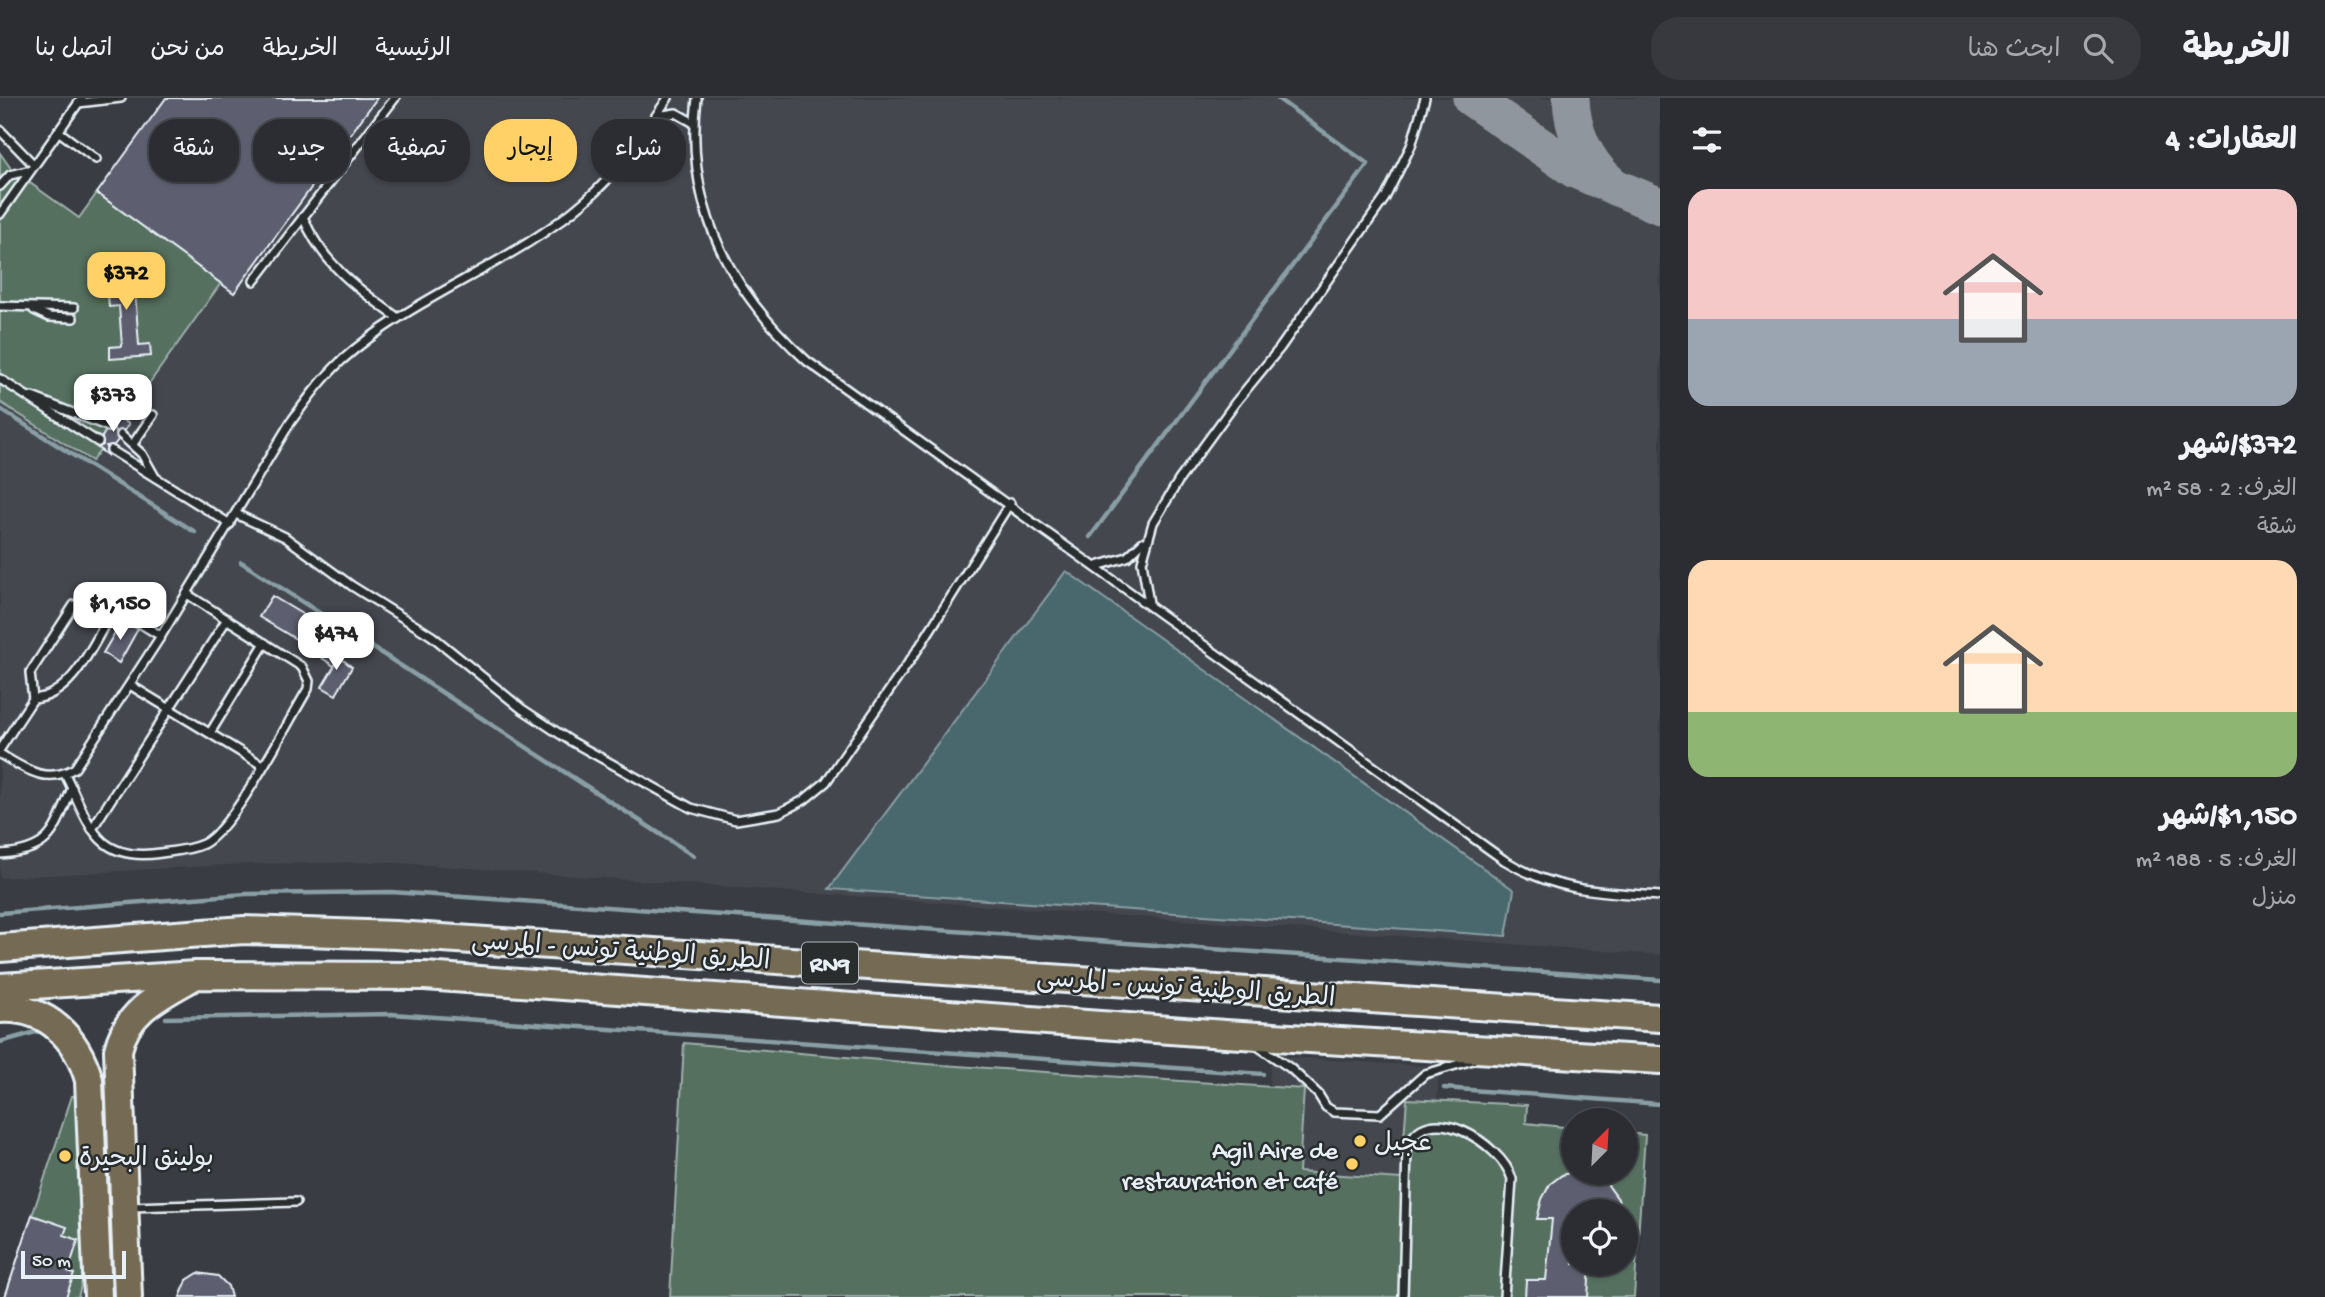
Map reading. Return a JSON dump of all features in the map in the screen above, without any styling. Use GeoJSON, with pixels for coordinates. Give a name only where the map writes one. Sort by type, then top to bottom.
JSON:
{"type":"FeatureCollection","features":[{"type":"Feature","properties":{"kind":"highway","name":"الطريق الوطنية تونس - المرسى"},"geometry":{"type":"LineString","coordinates":[[13,947],[244,930],[396,935],[1660,1018]]}},
{"type":"Feature","properties":{"kind":"highway"},"geometry":{"type":"LineString","coordinates":[[0,936],[13,947]]}},
{"type":"Feature","properties":{"kind":"highway"},"geometry":{"type":"LineString","coordinates":[[128,1297],[118,1050],[122,1033],[137,1012],[152,1000],[196,975]]}},
{"type":"Feature","properties":{"kind":"highway","name":"الطريق الوطنية تونس - المرسى"},"geometry":{"type":"LineString","coordinates":[[0,987],[196,975],[425,976],[1225,1034],[1660,1060]]}},
{"type":"Feature","properties":{"kind":"highway"},"geometry":{"type":"LineString","coordinates":[[0,1009],[31,1012],[52,1022],[69,1038],[82,1057],[89,1080],[96,1291]]}},
{"type":"Feature","properties":{"kind":"lane"},"geometry":{"type":"LineString","coordinates":[[0,214],[27,171],[80,101],[121,98]]}},
{"type":"Feature","properties":{"kind":"lane"},"geometry":{"type":"LineString","coordinates":[[254,281],[395,98]]}},
{"type":"Feature","properties":{"kind":"lane"},"geometry":{"type":"LineString","coordinates":[[161,636],[92,601],[74,605],[30,673],[33,699],[0,751],[41,776],[65,774],[84,759],[161,636],[230,524],[290,423],[314,391],[341,362],[398,318],[567,216],[620,166],[668,98]]}},
{"type":"Feature","properties":{"kind":"lane"},"geometry":{"type":"LineString","coordinates":[[697,98],[694,123],[696,162],[706,212],[731,272],[752,305],[778,335],[807,361],[1010,503],[1525,873],[1572,889],[1660,896]]}},
{"type":"Feature","properties":{"kind":"lane"},"geometry":{"type":"LineString","coordinates":[[1097,566],[1127,557],[1147,536],[1179,480],[1235,403],[1280,348],[1385,198],[1411,146],[1425,98]]}},
{"type":"Feature","properties":{"kind":"lane"},"geometry":{"type":"LineString","coordinates":[[656,116],[676,113],[694,123]]}},
{"type":"Feature","properties":{"kind":"lane"},"geometry":{"type":"LineString","coordinates":[[0,130],[33,164]]}},
{"type":"Feature","properties":{"kind":"lane"},"geometry":{"type":"LineString","coordinates":[[58,131],[96,159]]}},
{"type":"Feature","properties":{"kind":"lane"},"geometry":{"type":"LineString","coordinates":[[0,186],[10,175],[27,171]]}},
{"type":"Feature","properties":{"kind":"lane"},"geometry":{"type":"LineString","coordinates":[[303,217],[317,246],[337,271],[398,318]]}},
{"type":"Feature","properties":{"kind":"lane"},"geometry":{"type":"LineString","coordinates":[[0,306],[33,309],[74,308]]}},
{"type":"Feature","properties":{"kind":"lane"},"geometry":{"type":"LineString","coordinates":[[33,309],[49,317],[73,318]]}},
{"type":"Feature","properties":{"kind":"lane"},"geometry":{"type":"LineString","coordinates":[[0,379],[98,442]]}},
{"type":"Feature","properties":{"kind":"lane"},"geometry":{"type":"LineString","coordinates":[[18,392],[109,427]]}},
{"type":"Feature","properties":{"kind":"lane"},"geometry":{"type":"LineString","coordinates":[[133,444],[153,415]]}},
{"type":"Feature","properties":{"kind":"lane"},"geometry":{"type":"LineString","coordinates":[[121,435],[133,444],[156,478]]}},
{"type":"Feature","properties":{"kind":"lane"},"geometry":{"type":"LineString","coordinates":[[111,450],[230,524]]}},
{"type":"Feature","properties":{"kind":"lane"},"geometry":{"type":"LineString","coordinates":[[236,514],[285,537],[352,586],[432,636],[522,709],[569,740],[691,808],[736,820],[779,813],[804,800],[825,782],[920,646],[1010,503]]}},
{"type":"Feature","properties":{"kind":"lane"},"geometry":{"type":"LineString","coordinates":[[1147,536],[1142,576],[1149,604]]}},
{"type":"Feature","properties":{"kind":"lane"},"geometry":{"type":"LineString","coordinates":[[65,774],[92,829],[107,846],[127,855],[188,849],[204,844],[228,821],[308,689],[309,681],[302,667],[187,594]]}},
{"type":"Feature","properties":{"kind":"lane"},"geometry":{"type":"LineString","coordinates":[[33,699],[51,695],[66,684],[113,610]]}},
{"type":"Feature","properties":{"kind":"lane"},"geometry":{"type":"LineString","coordinates":[[92,829],[227,619]]}},
{"type":"Feature","properties":{"kind":"lane"},"geometry":{"type":"LineString","coordinates":[[210,733],[265,643]]}},
{"type":"Feature","properties":{"kind":"lane"},"geometry":{"type":"LineString","coordinates":[[130,685],[262,765]]}},
{"type":"Feature","properties":{"kind":"lane"},"geometry":{"type":"LineString","coordinates":[[0,854],[25,852],[47,840],[72,788]]}},
{"type":"Feature","properties":{"kind":"lane"},"geometry":{"type":"LineString","coordinates":[[1225,1034],[1255,1045],[1290,1068],[1318,1094],[1326,1107],[1335,1112],[1380,1114],[1425,1074],[1504,1050]]}},
{"type":"Feature","properties":{"kind":"lane"},"geometry":{"type":"LineString","coordinates":[[1403,1297],[1407,1149],[1411,1138],[1423,1129],[1437,1125],[1458,1127],[1484,1143],[1509,1167],[1512,1179],[1504,1297]]}},
{"type":"Feature","properties":{"kind":"lane"},"geometry":{"type":"LineString","coordinates":[[123,1207],[296,1202]]}},
{"type":"Feature","properties":{"kind":"shaded area"},"geometry":{"type":"Polygon","coordinates":[[[377,98],[1660,98],[1660,955],[384,862],[244,864],[0,878],[0,402],[91,461],[221,283],[306,182],[350,182],[350,130],[377,98]]]}},
{"type":"Feature","properties":{"kind":"shaded area"},"geometry":{"type":"Polygon","coordinates":[[[1271,1056],[1439,1067],[1437,1101],[1407,1099],[1402,1179],[1299,1172],[1304,1089],[1269,1087],[1271,1056]]]}},
{"type":"Feature","properties":{"kind":"green space"},"geometry":{"type":"Polygon","coordinates":[[[0,153],[12,170],[79,218],[97,193],[221,283],[123,420],[117,416],[95,446],[100,450],[92,461],[0,402],[0,153]]]}},
{"type":"Feature","properties":{"kind":"green space"},"geometry":{"type":"Polygon","coordinates":[[[684,1043],[926,1064],[1304,1089],[1299,1172],[1401,1179],[1407,1099],[1527,1105],[1526,1123],[1561,1127],[1561,1185],[1638,1185],[1638,1134],[1645,1135],[1638,1238],[1638,1199],[1561,1199],[1561,1276],[1635,1276],[1634,1297],[670,1297],[684,1043]]]}},
{"type":"Feature","properties":{"kind":"green space","name":"بولينق البحيرة"},"geometry":{"type":"Polygon","coordinates":[[[72,1096],[75,1096],[82,1236],[82,1282],[78,1297],[5,1297],[72,1096]]]}},
{"type":"Feature","properties":{"kind":"water"},"geometry":{"type":"Polygon","coordinates":[[[1066,571],[1514,890],[1506,936],[829,889],[1066,571]]]}},
{"type":"Feature","properties":{"kind":"building"},"geometry":{"type":"Polygon","coordinates":[[[166,98],[377,98],[350,135],[350,119],[253,119],[253,182],[315,182],[234,293],[97,193],[149,121],[149,182],[239,182],[239,119],[151,119],[166,98]]]}},
{"type":"Feature","properties":{"kind":"building"},"geometry":{"type":"Polygon","coordinates":[[[144,267],[144,279],[134,279],[139,345],[150,344],[151,356],[110,359],[110,347],[122,346],[119,306],[109,307],[106,270],[144,267]]]}},
{"type":"Feature","properties":{"kind":"building"},"geometry":{"type":"Polygon","coordinates":[[[117,416],[129,424],[125,430],[116,431],[118,440],[114,445],[106,446],[107,455],[98,448],[103,445],[102,437],[105,432],[114,430],[113,422],[117,416]]]}},
{"type":"Feature","properties":{"kind":"building"},"geometry":{"type":"Polygon","coordinates":[[[272,596],[332,632],[319,653],[259,617],[272,596]]]}},
{"type":"Feature","properties":{"kind":"building"},"geometry":{"type":"Polygon","coordinates":[[[127,623],[138,629],[119,663],[103,653],[116,631],[127,623]]]}},
{"type":"Feature","properties":{"kind":"building"},"geometry":{"type":"Polygon","coordinates":[[[328,648],[352,667],[336,695],[322,687],[338,660],[334,666],[322,658],[328,648]]]}},
{"type":"Feature","properties":{"kind":"building"},"geometry":{"type":"Polygon","coordinates":[[[1561,1176],[1561,1185],[1608,1185],[1618,1199],[1561,1199],[1561,1276],[1589,1276],[1588,1297],[1525,1297],[1526,1280],[1546,1280],[1552,1219],[1537,1219],[1542,1199],[1550,1184],[1561,1176]]]}},
{"type":"Feature","properties":{"kind":"building"},"geometry":{"type":"Polygon","coordinates":[[[32,1215],[67,1227],[64,1235],[78,1240],[68,1272],[74,1274],[66,1297],[5,1297],[32,1215]]]}},
{"type":"Feature","properties":{"kind":"building"},"geometry":{"type":"Polygon","coordinates":[[[198,1273],[218,1276],[228,1286],[231,1297],[180,1297],[187,1280],[198,1273]]]}},
{"type":"Feature","properties":{"kind":"waterway"},"geometry":{"type":"LineString","coordinates":[[1090,537],[1368,164],[1277,98]]}},
{"type":"Feature","properties":{"kind":"waterway"},"geometry":{"type":"LineString","coordinates":[[0,409],[195,532]]}},
{"type":"Feature","properties":{"kind":"waterway"},"geometry":{"type":"LineString","coordinates":[[241,562],[694,856]]}},
{"type":"Feature","properties":{"kind":"waterway"},"geometry":{"type":"LineString","coordinates":[[0,913],[246,894],[391,892],[1660,980]]}},
{"type":"Feature","properties":{"kind":"waterway"},"geometry":{"type":"LineString","coordinates":[[166,1018],[392,1014],[1263,1074]]}},
{"type":"Feature","properties":{"kind":"waterway"},"geometry":{"type":"LineString","coordinates":[[0,1042],[43,1030]]}},
{"type":"Feature","properties":{"kind":"waterway"},"geometry":{"type":"LineString","coordinates":[[1444,1088],[1660,1104]]}},
{"type":"Feature","properties":{"kind":"taxiway"},"geometry":{"type":"LineString","coordinates":[[1471,98],[1575,170],[1660,206]]}},
{"type":"Feature","properties":{"kind":"taxiway"},"geometry":{"type":"LineString","coordinates":[[1571,98],[1574,122],[1582,145],[1601,175],[1610,183]]}},
{"type":"Feature","properties":{"kind":"place","name":"عجيل"},"geometry":{"type":"Point","coordinates":[1360,1141]}},
{"type":"Feature","properties":{"kind":"place","name":"بولينق البحيرة"},"geometry":{"type":"Point","coordinates":[65,1156]}},
{"type":"Feature","properties":{"kind":"place","name":"Agil Aire de restauration et café"},"geometry":{"type":"Point","coordinates":[1352,1164]}}]}
